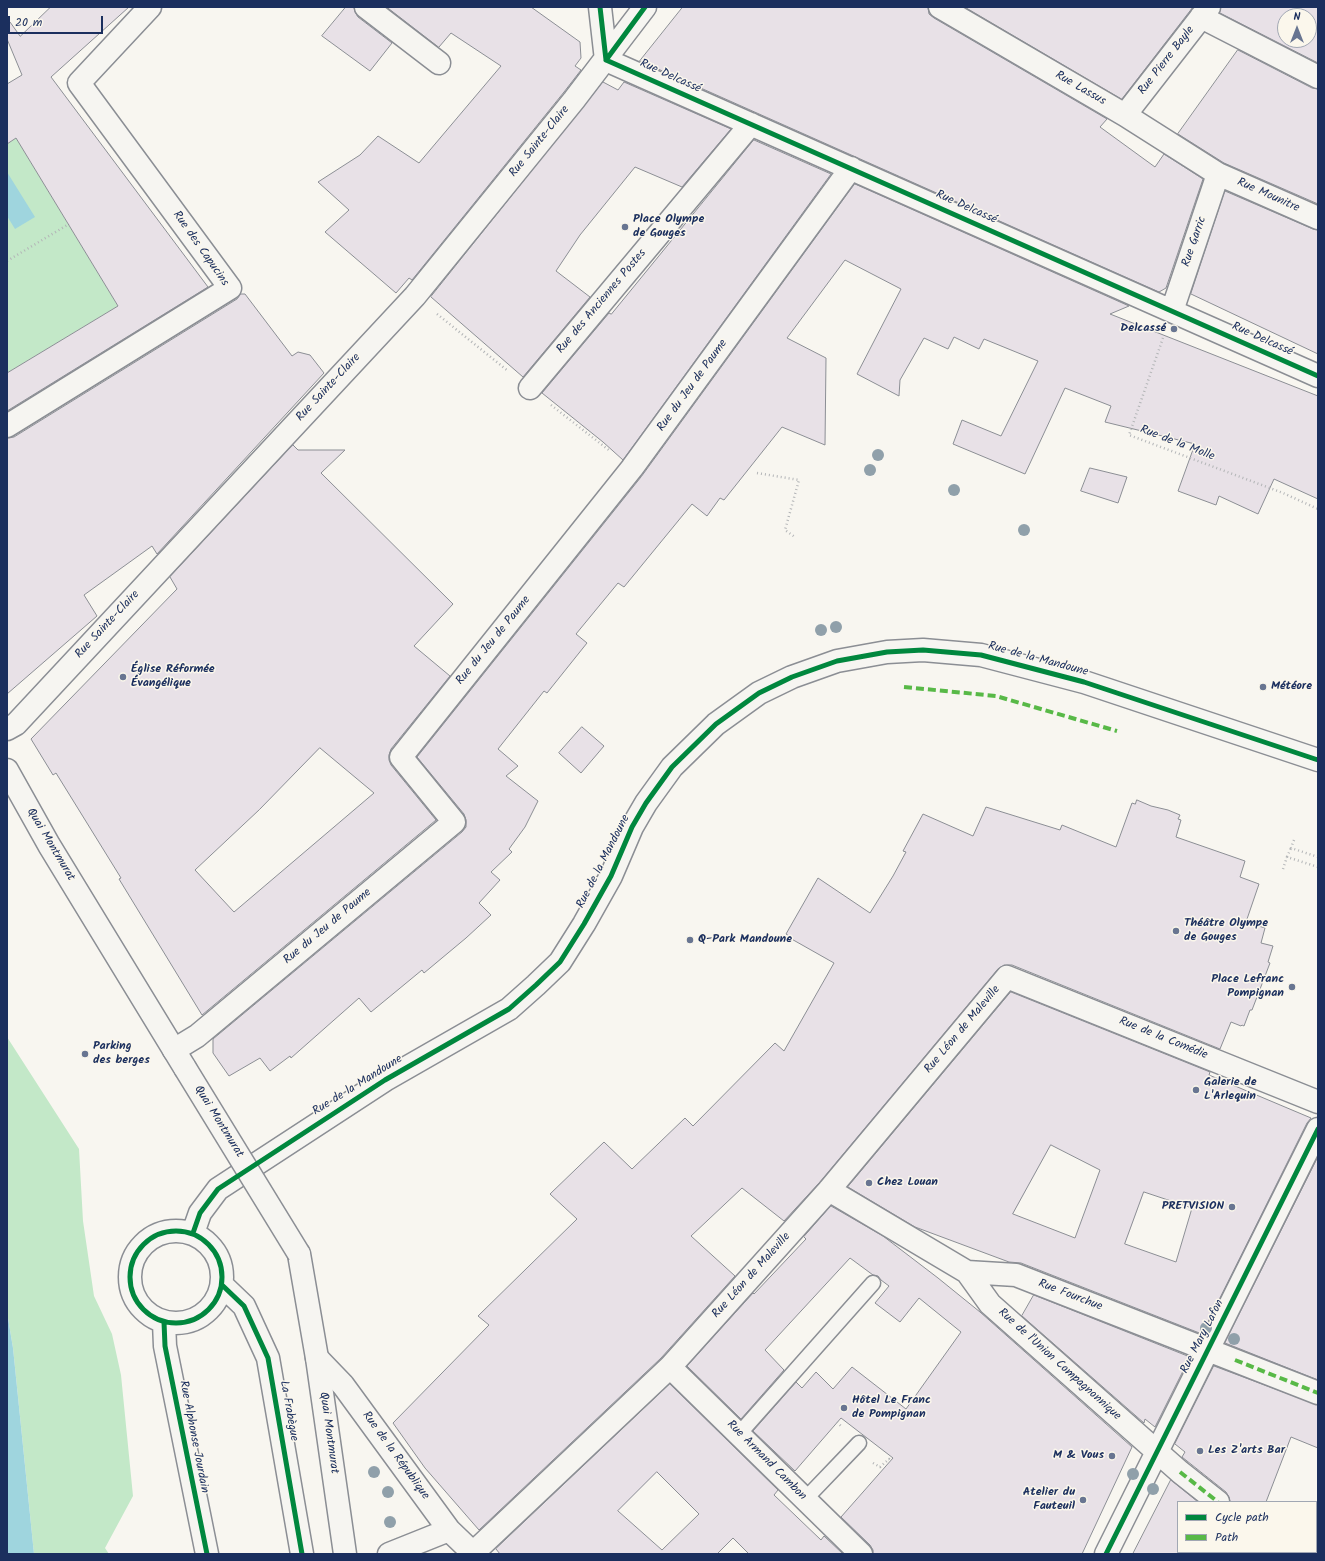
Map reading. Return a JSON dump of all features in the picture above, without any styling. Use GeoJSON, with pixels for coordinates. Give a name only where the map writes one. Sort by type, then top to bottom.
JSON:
{"type":"FeatureCollection","features":[{"type":"Feature","properties":{"kind":"street","name":"Rue des Capucins"},"geometry":{"type":"LineString","coordinates":[[7,426],[230,288],[79,84],[150,7]]}},
{"type":"Feature","properties":{"kind":"street"},"geometry":{"type":"LineString","coordinates":[[366,7],[439,63]]}},
{"type":"Feature","properties":{"kind":"street"},"geometry":{"type":"LineString","coordinates":[[600,7],[606,60]]}},
{"type":"Feature","properties":{"kind":"street","name":"Rue Sainte-Claire"},"geometry":{"type":"LineString","coordinates":[[7,729],[21,718],[415,296],[606,60],[630,18],[646,7]]}},
{"type":"Feature","properties":{"kind":"street","name":"Rue Lassus"},"geometry":{"type":"LineString","coordinates":[[940,7],[1125,115],[1218,174]]}},
{"type":"Feature","properties":{"kind":"street"},"geometry":{"type":"LineString","coordinates":[[1205,12],[1318,77]]}},
{"type":"Feature","properties":{"kind":"street","name":"Rue Pierre Bayle"},"geometry":{"type":"LineString","coordinates":[[1125,115],[1205,12]]}},
{"type":"Feature","properties":{"kind":"street","name":"Rue Delcassé"},"geometry":{"type":"LineString","coordinates":[[606,60],[1318,376]]}},
{"type":"Feature","properties":{"kind":"street","name":"Rue des Anciennes Postes"},"geometry":{"type":"LineString","coordinates":[[530,388],[751,124]]}},
{"type":"Feature","properties":{"kind":"street","name":"Rue du Jeu de Paume"},"geometry":{"type":"LineString","coordinates":[[174,1050],[197,1036],[454,822],[401,757],[632,468],[851,168]]}},
{"type":"Feature","properties":{"kind":"street","name":"Rue Mounitre"},"geometry":{"type":"LineString","coordinates":[[1218,174],[1318,218]]}},
{"type":"Feature","properties":{"kind":"street","name":"Rue Garric"},"geometry":{"type":"LineString","coordinates":[[1172,311],[1218,174]]}},
{"type":"Feature","properties":{"kind":"street","name":"Rue de la Mandoune"},"geometry":{"type":"LineString","coordinates":[[192,1233],[200,1213],[218,1189],[385,1080],[509,1009],[536,986],[560,962],[584,924],[611,876],[632,826],[646,803],[672,767],[716,724],[759,693],[792,676],[837,661],[887,652],[923,650],[981,655],[1084,682],[1318,760]]}},
{"type":"Feature","properties":{"kind":"street","name":"Quai Montmurat"},"geometry":{"type":"LineString","coordinates":[[7,770],[49,845],[299,1254],[317,1358],[345,1554]]}},
{"type":"Feature","properties":{"kind":"street","name":"Rue de la Comédie"},"geometry":{"type":"LineString","coordinates":[[1007,976],[1318,1102]]}},
{"type":"Feature","properties":{"kind":"street","name":"Rue Léon de Maleville"},"geometry":{"type":"LineString","coordinates":[[473,1553],[670,1367],[829,1190],[1007,976]]}},
{"type":"Feature","properties":{"kind":"street","name":"Rue Mary Lafon"},"geometry":{"type":"LineString","coordinates":[[1106,1554],[1318,1129]]}},
{"type":"Feature","properties":{"kind":"street","name":"Rue Fourchue"},"geometry":{"type":"LineString","coordinates":[[829,1190],[967,1272],[1016,1275],[1318,1393]]}},
{"type":"Feature","properties":{"kind":"street"},"geometry":{"type":"LineString","coordinates":[[177,1230],[192,1233],[205,1241],[215,1252],[221,1265],[222,1285],[213,1305],[208,1311],[195,1320],[180,1324],[164,1322],[149,1315],[138,1305],[132,1292],[129,1278],[131,1263],[138,1251],[148,1240],[162,1233],[177,1230]]}},
{"type":"Feature","properties":{"kind":"street","name":"Rue de l'Union Compagnonnique"},"geometry":{"type":"LineString","coordinates":[[967,1272],[990,1304],[1180,1472],[1217,1501]]}},
{"type":"Feature","properties":{"kind":"street","name":"La Frabègue"},"geometry":{"type":"LineString","coordinates":[[222,1285],[244,1306],[268,1358],[302,1554]]}},
{"type":"Feature","properties":{"kind":"street","name":"Rue Alphonse Jourdain"},"geometry":{"type":"LineString","coordinates":[[164,1322],[167,1353],[207,1554]]}},
{"type":"Feature","properties":{"kind":"street","name":"Rue de la République"},"geometry":{"type":"LineString","coordinates":[[317,1358],[343,1385],[449,1530],[473,1553]]}},
{"type":"Feature","properties":{"kind":"street","name":"Rue Armand Cambon"},"geometry":{"type":"LineString","coordinates":[[670,1367],[861,1554]]}},
{"type":"Feature","properties":{"kind":"street"},"geometry":{"type":"LineString","coordinates":[[389,1554],[449,1530]]}},
{"type":"Feature","properties":{"kind":"lane"},"geometry":{"type":"LineString","coordinates":[[739,1434],[873,1283]]}},
{"type":"Feature","properties":{"kind":"lane"},"geometry":{"type":"LineString","coordinates":[[805,1499],[859,1443]]}},
{"type":"Feature","properties":{"kind":"path"},"geometry":{"type":"LineString","coordinates":[[7,261],[69,224]]}},
{"type":"Feature","properties":{"kind":"path"},"geometry":{"type":"LineString","coordinates":[[757,473],[799,480],[785,530],[795,537]]}},
{"type":"Feature","properties":{"kind":"path"},"geometry":{"type":"LineString","coordinates":[[1283,869],[1294,840]]}},
{"type":"Feature","properties":{"kind":"path"},"geometry":{"type":"LineString","coordinates":[[1291,848],[1318,857]]}},
{"type":"Feature","properties":{"kind":"path"},"geometry":{"type":"LineString","coordinates":[[1287,857],[1318,868]]}},
{"type":"Feature","properties":{"kind":"path"},"geometry":{"type":"LineString","coordinates":[[837,1422],[843,1428]]}},
{"type":"Feature","properties":{"kind":"path"},"geometry":{"type":"LineString","coordinates":[[876,1464],[880,1467],[889,1459],[891,1461]]}},
{"type":"Feature","properties":{"kind":"green space"},"geometry":{"type":"Polygon","coordinates":[[[16,138],[118,306],[7,373],[7,144],[16,138]]]}},
{"type":"Feature","properties":{"kind":"green space"},"geometry":{"type":"Polygon","coordinates":[[[7,1037],[79,1149],[83,1221],[94,1296],[112,1334],[121,1375],[133,1496],[105,1548],[109,1554],[34,1554],[13,1348],[7,1312],[7,1037]]]}},
{"type":"Feature","properties":{"kind":"water"},"geometry":{"type":"Polygon","coordinates":[[[7,172],[35,217],[15,229],[7,216],[7,172]]]}},
{"type":"Feature","properties":{"kind":"water"},"geometry":{"type":"Polygon","coordinates":[[[7,1312],[13,1348],[34,1554],[7,1554],[7,1312]]]}},
{"type":"Feature","properties":{"kind":"building"},"geometry":{"type":"Polygon","coordinates":[[[51,7],[129,7],[51,77],[208,287],[7,411],[7,373],[118,306],[16,138],[7,144],[7,84],[22,75],[7,39],[7,23],[10,22],[20,36],[51,7]]]}},
{"type":"Feature","properties":{"kind":"building"},"geometry":{"type":"Polygon","coordinates":[[[346,7],[354,7],[358,17],[392,43],[370,71],[322,36],[346,7]]]}},
{"type":"Feature","properties":{"kind":"building"},"geometry":{"type":"Polygon","coordinates":[[[387,7],[531,7],[580,42],[581,58],[575,66],[581,70],[564,92],[412,280],[409,278],[396,293],[325,232],[349,210],[318,182],[360,155],[378,136],[419,163],[501,66],[451,33],[439,47],[387,7]]]}},
{"type":"Feature","properties":{"kind":"building"},"geometry":{"type":"Polygon","coordinates":[[[683,7],[928,7],[929,14],[934,18],[1107,119],[1100,127],[1155,167],[1164,154],[1203,179],[1166,288],[1159,292],[640,61],[683,7]]]}},
{"type":"Feature","properties":{"kind":"building"},"geometry":{"type":"Polygon","coordinates":[[[965,7],[1193,7],[1122,99],[965,7]]]}},
{"type":"Feature","properties":{"kind":"building"},"geometry":{"type":"Polygon","coordinates":[[[1221,7],[1318,7],[1318,63],[1289,48],[1317,48],[1317,8],[1277,8],[1277,42],[1220,13],[1221,7]]]}},
{"type":"Feature","properties":{"kind":"building"},"geometry":{"type":"Polygon","coordinates":[[[1238,50],[1312,88],[1318,89],[1318,204],[1224,163],[1178,134],[1238,50]]]}},
{"type":"Feature","properties":{"kind":"building"},"geometry":{"type":"Polygon","coordinates":[[[603,82],[618,90],[624,82],[731,129],[682,187],[635,167],[580,235],[556,271],[590,297],[523,377],[431,297],[603,82]]]}},
{"type":"Feature","properties":{"kind":"building"},"geometry":{"type":"Polygon","coordinates":[[[754,140],[831,174],[623,460],[542,393],[609,313],[611,314],[754,140]]]}},
{"type":"Feature","properties":{"kind":"building"},"geometry":{"type":"Polygon","coordinates":[[[855,184],[1129,306],[1110,314],[1318,396],[1318,499],[1274,479],[1258,514],[1219,496],[1216,505],[1178,491],[1195,444],[1105,422],[1111,406],[1065,388],[1025,474],[953,444],[962,420],[1001,436],[1038,361],[984,339],[979,349],[954,337],[948,349],[924,338],[900,380],[899,396],[857,374],[901,289],[845,260],[787,338],[826,358],[825,445],[782,427],[724,500],[720,498],[707,516],[692,504],[624,587],[618,583],[576,634],[587,643],[547,693],[544,691],[498,749],[518,766],[506,776],[538,801],[525,827],[509,849],[512,852],[491,872],[500,880],[479,903],[491,915],[424,973],[422,970],[371,1012],[359,998],[291,1058],[290,1056],[270,1071],[260,1058],[229,1076],[213,1053],[213,1039],[462,832],[466,827],[464,814],[417,757],[641,477],[855,184]]]}},
{"type":"Feature","properties":{"kind":"building"},"geometry":{"type":"Polygon","coordinates":[[[1225,191],[1318,230],[1318,354],[1191,294],[1225,191]]]}},
{"type":"Feature","properties":{"kind":"building"},"geometry":{"type":"Polygon","coordinates":[[[241,294],[245,294],[292,356],[298,352],[310,355],[324,373],[157,554],[152,546],[84,595],[97,616],[7,694],[7,438],[14,437],[237,299],[241,294]]]}},
{"type":"Feature","properties":{"kind":"building"},"geometry":{"type":"Polygon","coordinates":[[[293,445],[298,450],[345,450],[321,473],[453,604],[414,646],[450,676],[391,749],[389,755],[391,765],[436,820],[202,1015],[119,879],[121,878],[56,773],[53,775],[31,739],[177,589],[170,577],[293,445]],[[320,748],[259,810],[195,870],[234,912],[374,793],[320,748]]]}},
{"type":"Feature","properties":{"kind":"building"},"geometry":{"type":"Polygon","coordinates":[[[1090,468],[1127,477],[1118,503],[1081,491],[1090,468]]]}},
{"type":"Feature","properties":{"kind":"building"},"geometry":{"type":"Polygon","coordinates":[[[582,727],[604,746],[581,773],[559,753],[582,727]]]}},
{"type":"Feature","properties":{"kind":"building"},"geometry":{"type":"Polygon","coordinates":[[[1137,800],[1180,815],[1178,819],[1181,820],[1176,837],[1245,861],[1240,877],[1259,884],[1246,922],[1265,928],[1261,943],[1273,946],[1268,962],[1270,963],[1252,1010],[1250,1010],[1244,1026],[1231,1022],[1220,1049],[1012,965],[1004,965],[998,969],[820,1182],[784,1221],[742,1188],[691,1236],[735,1276],[661,1358],[479,1530],[425,1468],[393,1423],[489,1325],[478,1316],[577,1219],[550,1194],[604,1142],[632,1169],[685,1118],[693,1126],[775,1043],[784,1051],[834,963],[788,937],[789,936],[786,934],[818,878],[870,913],[906,852],[903,851],[923,814],[973,836],[986,807],[1060,830],[1062,825],[1116,847],[1132,803],[1135,804],[1137,800]]]}},
{"type":"Feature","properties":{"kind":"building"},"geometry":{"type":"Polygon","coordinates":[[[1011,992],[1210,1072],[1209,1075],[1311,1118],[1307,1123],[1202,1334],[1021,1263],[1009,1262],[915,1227],[848,1187],[1011,992]],[[1051,1145],[1013,1214],[1075,1238],[1100,1170],[1051,1145]],[[1144,1192],[1125,1244],[1176,1262],[1192,1208],[1144,1192]]]}},
{"type":"Feature","properties":{"kind":"building"},"geometry":{"type":"Polygon","coordinates":[[[1318,1157],[1318,1380],[1225,1343],[1318,1157]]]}},
{"type":"Feature","properties":{"kind":"building"},"geometry":{"type":"Polygon","coordinates":[[[831,1206],[883,1236],[938,1278],[980,1312],[1132,1447],[1082,1554],[873,1554],[873,1550],[870,1545],[841,1517],[893,1458],[841,1418],[795,1471],[753,1431],[796,1382],[802,1388],[816,1372],[833,1389],[852,1367],[906,1409],[961,1332],[919,1298],[900,1322],[875,1303],[889,1286],[878,1276],[873,1275],[850,1258],[765,1350],[784,1370],[741,1419],[687,1366],[753,1293],[754,1294],[806,1239],[804,1237],[831,1206]]]}},
{"type":"Feature","properties":{"kind":"building"},"geometry":{"type":"Polygon","coordinates":[[[1034,1295],[1190,1357],[1155,1427],[1145,1419],[1144,1423],[1022,1316],[1034,1295]]]}},
{"type":"Feature","properties":{"kind":"building"},"geometry":{"type":"Polygon","coordinates":[[[1214,1366],[1318,1405],[1318,1448],[1291,1437],[1266,1501],[1230,1501],[1226,1492],[1182,1457],[1185,1452],[1175,1444],[1214,1366]]]}},
{"type":"Feature","properties":{"kind":"building"},"geometry":{"type":"Polygon","coordinates":[[[670,1384],[778,1490],[774,1495],[821,1540],[824,1536],[843,1554],[749,1554],[733,1538],[717,1554],[500,1554],[496,1549],[670,1384]],[[657,1472],[618,1511],[662,1550],[699,1514],[657,1472]]]}},
{"type":"Feature","properties":{"kind":"building"},"geometry":{"type":"Polygon","coordinates":[[[1171,1480],[1197,1501],[1177,1501],[1178,1554],[1133,1554],[1171,1480]]]}},
{"type":"Feature","properties":{"kind":"marked path"},"geometry":{"type":"LineString","coordinates":[[904,687],[996,696],[1117,731]]}},
{"type":"Feature","properties":{"kind":"marked path"},"geometry":{"type":"LineString","coordinates":[[1235,1360],[1318,1393]]}},
{"type":"Feature","properties":{"kind":"marked path"},"geometry":{"type":"LineString","coordinates":[[1180,1472],[1217,1501]]}},
{"type":"Feature","properties":{"kind":"cycle path"},"geometry":{"type":"LineString","coordinates":[[600,7],[606,60]]}},
{"type":"Feature","properties":{"kind":"cycle path"},"geometry":{"type":"LineString","coordinates":[[606,60],[645,7]]}},
{"type":"Feature","properties":{"kind":"cycle path"},"geometry":{"type":"LineString","coordinates":[[606,60],[1318,376]]}},
{"type":"Feature","properties":{"kind":"cycle path"},"geometry":{"type":"LineString","coordinates":[[193,1233],[200,1213],[218,1189],[385,1080],[509,1009],[536,985],[560,962],[584,924],[611,876],[632,827],[646,803],[672,767],[716,724],[759,693],[792,677],[837,661],[887,652],[923,650],[981,655],[1084,682],[1318,760]]}},
{"type":"Feature","properties":{"kind":"cycle path"},"geometry":{"type":"LineString","coordinates":[[1106,1554],[1318,1129]]}},
{"type":"Feature","properties":{"kind":"cycle path"},"geometry":{"type":"LineString","coordinates":[[176,1231],[194,1234],[209,1244],[219,1259],[222,1277],[219,1295],[209,1310],[194,1320],[176,1323],[158,1320],[143,1310],[133,1295],[130,1277],[133,1259],[143,1244],[158,1234],[176,1231]]}},
{"type":"Feature","properties":{"kind":"cycle path"},"geometry":{"type":"LineString","coordinates":[[222,1285],[244,1306],[268,1358],[302,1554]]}},
{"type":"Feature","properties":{"kind":"cycle path"},"geometry":{"type":"LineString","coordinates":[[164,1322],[165,1346],[207,1554]]}},
{"type":"Feature","properties":{"kind":"place","name":"Place Olympe de Gouges"},"geometry":{"type":"Point","coordinates":[625,227]}},
{"type":"Feature","properties":{"kind":"place","name":"Delcassé"},"geometry":{"type":"Point","coordinates":[1174,329]}},
{"type":"Feature","properties":{"kind":"place","name":"Église Réformée Évangélique"},"geometry":{"type":"Point","coordinates":[123,677]}},
{"type":"Feature","properties":{"kind":"place","name":"Météore"},"geometry":{"type":"Point","coordinates":[1263,687]}},
{"type":"Feature","properties":{"kind":"place","name":"Théâtre Olympe de Gouges"},"geometry":{"type":"Point","coordinates":[1176,931]}},
{"type":"Feature","properties":{"kind":"place","name":"Q-Park Mandoune"},"geometry":{"type":"Point","coordinates":[690,940]}},
{"type":"Feature","properties":{"kind":"place","name":"Place Lefranc Pompignan"},"geometry":{"type":"Point","coordinates":[1292,987]}},
{"type":"Feature","properties":{"kind":"place","name":"Parking des berges"},"geometry":{"type":"Point","coordinates":[85,1054]}},
{"type":"Feature","properties":{"kind":"place","name":"Galerie de L'Arlequin"},"geometry":{"type":"Point","coordinates":[1196,1090]}},
{"type":"Feature","properties":{"kind":"place","name":"Chez Louan"},"geometry":{"type":"Point","coordinates":[869,1183]}},
{"type":"Feature","properties":{"kind":"place","name":"PRETVISION"},"geometry":{"type":"Point","coordinates":[1232,1207]}},
{"type":"Feature","properties":{"kind":"place","name":"Hôtel Le Franc de Pompignan"},"geometry":{"type":"Point","coordinates":[844,1408]}},
{"type":"Feature","properties":{"kind":"place","name":"Les Z'arts Bar"},"geometry":{"type":"Point","coordinates":[1200,1451]}},
{"type":"Feature","properties":{"kind":"place","name":"M & Vous"},"geometry":{"type":"Point","coordinates":[1112,1456]}},
{"type":"Feature","properties":{"kind":"place","name":"Atelier du Fauteuil"},"geometry":{"type":"Point","coordinates":[1083,1500]}}]}
